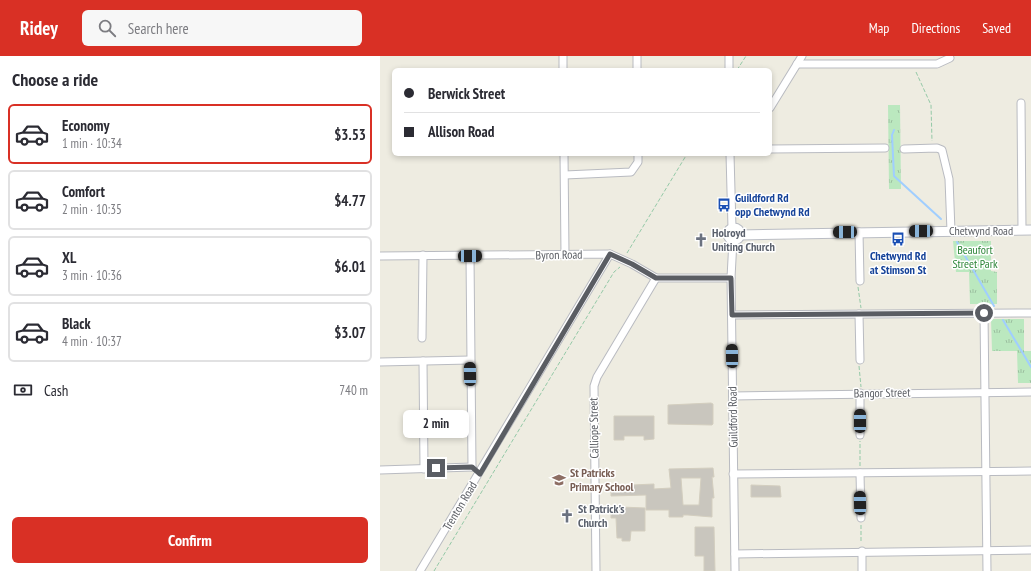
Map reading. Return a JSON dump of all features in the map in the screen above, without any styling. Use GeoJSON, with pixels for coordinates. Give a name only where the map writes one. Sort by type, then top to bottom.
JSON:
{"type":"FeatureCollection","features":[{"type":"Feature","properties":{"kind":"street"},"geometry":{"type":"LineString","coordinates":[[563,56],[563,68]]}},
{"type":"Feature","properties":{"kind":"street"},"geometry":{"type":"LineString","coordinates":[[637,56],[637,68]]}},
{"type":"Feature","properties":{"kind":"street"},"geometry":{"type":"LineString","coordinates":[[729,56],[729,68]]}},
{"type":"Feature","properties":{"kind":"street"},"geometry":{"type":"LineString","coordinates":[[772,105],[802,56]]}},
{"type":"Feature","properties":{"kind":"street"},"geometry":{"type":"LineString","coordinates":[[797,64],[936,64],[950,58]]}},
{"type":"Feature","properties":{"kind":"street"},"geometry":{"type":"LineString","coordinates":[[1021,103],[1027,230]]}},
{"type":"Feature","properties":{"kind":"street"},"geometry":{"type":"LineString","coordinates":[[772,149],[885,148]]}},
{"type":"Feature","properties":{"kind":"street"},"geometry":{"type":"LineString","coordinates":[[904,149],[932,148],[942,150],[949,179],[951,231]]}},
{"type":"Feature","properties":{"kind":"street"},"geometry":{"type":"LineString","coordinates":[[564,156],[565,255]]}},
{"type":"Feature","properties":{"kind":"street"},"geometry":{"type":"LineString","coordinates":[[565,175],[632,172],[638,162],[638,156]]}},
{"type":"Feature","properties":{"kind":"street"},"geometry":{"type":"LineString","coordinates":[[730,156],[732,228],[738,229],[736,237]]}},
{"type":"Feature","properties":{"kind":"street","name":"Chetwynd Road"},"geometry":{"type":"LineString","coordinates":[[736,237],[859,232],[1027,230]]}},
{"type":"Feature","properties":{"kind":"street"},"geometry":{"type":"LineString","coordinates":[[859,232],[860,281]]}},
{"type":"Feature","properties":{"kind":"street","name":"Guildford Road"},"geometry":{"type":"LineString","coordinates":[[735,571],[731,278],[736,237]]}},
{"type":"Feature","properties":{"kind":"street","name":"Byron Road"},"geometry":{"type":"LineString","coordinates":[[380,256],[610,254],[656,278],[731,278]]}},
{"type":"Feature","properties":{"kind":"street","name":"Trenton Road"},"geometry":{"type":"LineString","coordinates":[[420,571],[480,474],[610,254]]}},
{"type":"Feature","properties":{"kind":"street"},"geometry":{"type":"LineString","coordinates":[[422,338],[423,255]]}},
{"type":"Feature","properties":{"kind":"street"},"geometry":{"type":"LineString","coordinates":[[470,256],[472,467]]}},
{"type":"Feature","properties":{"kind":"street","name":"Calliope Street"},"geometry":{"type":"LineString","coordinates":[[596,571],[594,386],[597,378],[656,278]]}},
{"type":"Feature","properties":{"kind":"street"},"geometry":{"type":"LineString","coordinates":[[860,311],[860,360]]}},
{"type":"Feature","properties":{"kind":"street"},"geometry":{"type":"LineString","coordinates":[[732,315],[860,311],[1031,313]]}},
{"type":"Feature","properties":{"kind":"street"},"geometry":{"type":"LineString","coordinates":[[984,313],[987,571]]}},
{"type":"Feature","properties":{"kind":"street"},"geometry":{"type":"LineString","coordinates":[[380,362],[470,360]]}},
{"type":"Feature","properties":{"kind":"street"},"geometry":{"type":"LineString","coordinates":[[423,361],[424,469]]}},
{"type":"Feature","properties":{"kind":"street","name":"Bangor Street"},"geometry":{"type":"LineString","coordinates":[[733,396],[1031,392]]}},
{"type":"Feature","properties":{"kind":"street"},"geometry":{"type":"LineString","coordinates":[[860,394],[860,435]]}},
{"type":"Feature","properties":{"kind":"street"},"geometry":{"type":"LineString","coordinates":[[380,470],[472,467],[480,474]]}},
{"type":"Feature","properties":{"kind":"street"},"geometry":{"type":"LineString","coordinates":[[734,474],[1031,471]]}},
{"type":"Feature","properties":{"kind":"street"},"geometry":{"type":"LineString","coordinates":[[860,473],[860,518]]}},
{"type":"Feature","properties":{"kind":"street"},"geometry":{"type":"LineString","coordinates":[[735,554],[862,551],[1031,550]]}},
{"type":"Feature","properties":{"kind":"street"},"geometry":{"type":"LineString","coordinates":[[862,551],[862,571]]}},
{"type":"Feature","properties":{"kind":"path"},"geometry":{"type":"LineString","coordinates":[[738,68],[746,56]]}},
{"type":"Feature","properties":{"kind":"path"},"geometry":{"type":"LineString","coordinates":[[912,64],[931,105],[932,148]]}},
{"type":"Feature","properties":{"kind":"path"},"geometry":{"type":"LineString","coordinates":[[434,571],[614,272],[629,263],[626,254],[686,156]]}},
{"type":"Feature","properties":{"kind":"path"},"geometry":{"type":"LineString","coordinates":[[860,281],[858,288],[860,311]]}},
{"type":"Feature","properties":{"kind":"path"},"geometry":{"type":"LineString","coordinates":[[860,360],[860,394]]}},
{"type":"Feature","properties":{"kind":"path"},"geometry":{"type":"LineString","coordinates":[[860,435],[860,473]]}},
{"type":"Feature","properties":{"kind":"path"},"geometry":{"type":"LineString","coordinates":[[860,518],[862,551]]}},
{"type":"Feature","properties":{"kind":"green space"},"geometry":{"type":"Polygon","coordinates":[[[888,105],[900,105],[901,189],[889,189],[888,105]]]}},
{"type":"Feature","properties":{"kind":"green space","name":"Beaufort Street Park"},"geometry":{"type":"Polygon","coordinates":[[[953,241],[991,241],[991,271],[997,272],[997,304],[970,304],[969,272],[956,272],[953,241]]]}},
{"type":"Feature","properties":{"kind":"green space"},"geometry":{"type":"Polygon","coordinates":[[[991,319],[1024,319],[1024,351],[1031,351],[1031,383],[1018,383],[1017,351],[992,351],[991,319]]]}},
{"type":"Feature","properties":{"kind":"building"},"geometry":{"type":"Polygon","coordinates":[[[713,404],[712,425],[668,424],[668,405],[713,404]]]}},
{"type":"Feature","properties":{"kind":"building"},"geometry":{"type":"Polygon","coordinates":[[[614,416],[654,416],[654,439],[644,440],[644,436],[624,436],[624,440],[614,440],[614,416]]]}},
{"type":"Feature","properties":{"kind":"building"},"geometry":{"type":"Polygon","coordinates":[[[713,468],[714,477],[712,477],[714,498],[712,498],[712,517],[683,515],[683,517],[669,517],[669,510],[646,510],[646,495],[611,496],[611,486],[654,484],[654,489],[671,488],[669,469],[713,468]],[[681,478],[683,505],[699,505],[701,478],[681,478]]]}},
{"type":"Feature","properties":{"kind":"building"},"geometry":{"type":"Polygon","coordinates":[[[751,485],[780,486],[781,497],[751,497],[751,485]]]}},
{"type":"Feature","properties":{"kind":"building"},"geometry":{"type":"Polygon","coordinates":[[[611,508],[645,508],[645,531],[631,531],[630,541],[622,541],[622,538],[617,538],[616,518],[611,518],[611,508]]]}},
{"type":"Feature","properties":{"kind":"building"},"geometry":{"type":"Polygon","coordinates":[[[695,527],[714,527],[715,571],[704,571],[704,556],[695,556],[695,527]]]}},
{"type":"Feature","properties":{"kind":"waterway"},"geometry":{"type":"LineString","coordinates":[[894,130],[892,135],[894,176],[941,219]]}},
{"type":"Feature","properties":{"kind":"waterway"},"geometry":{"type":"LineString","coordinates":[[957,242],[994,306]]}},
{"type":"Feature","properties":{"kind":"waterway"},"geometry":{"type":"LineString","coordinates":[[1003,320],[1031,367]]}},
{"type":"Feature","properties":{"kind":"place","name":"Guildford Rd opp Chetwynd Rd"},"geometry":{"type":"Point","coordinates":[724,205]}},
{"type":"Feature","properties":{"kind":"place","name":"Chetwynd Rd at Stimson St"},"geometry":{"type":"Point","coordinates":[898,239]}},
{"type":"Feature","properties":{"kind":"place","name":"Holroyd Uniting Church"},"geometry":{"type":"Point","coordinates":[701,240]}},
{"type":"Feature","properties":{"kind":"place","name":"St Patricks Primary School"},"geometry":{"type":"Point","coordinates":[559,480]}},
{"type":"Feature","properties":{"kind":"place","name":"St Patrick's Church"},"geometry":{"type":"Point","coordinates":[567,516]}},
{"type":"Feature","properties":{"kind":"route"},"geometry":{"type":"LineString","coordinates":[[436,468],[472,467],[480,474],[610,254],[632,264],[656,278],[671,280],[731,278],[732,315],[984,313]]}}]}
